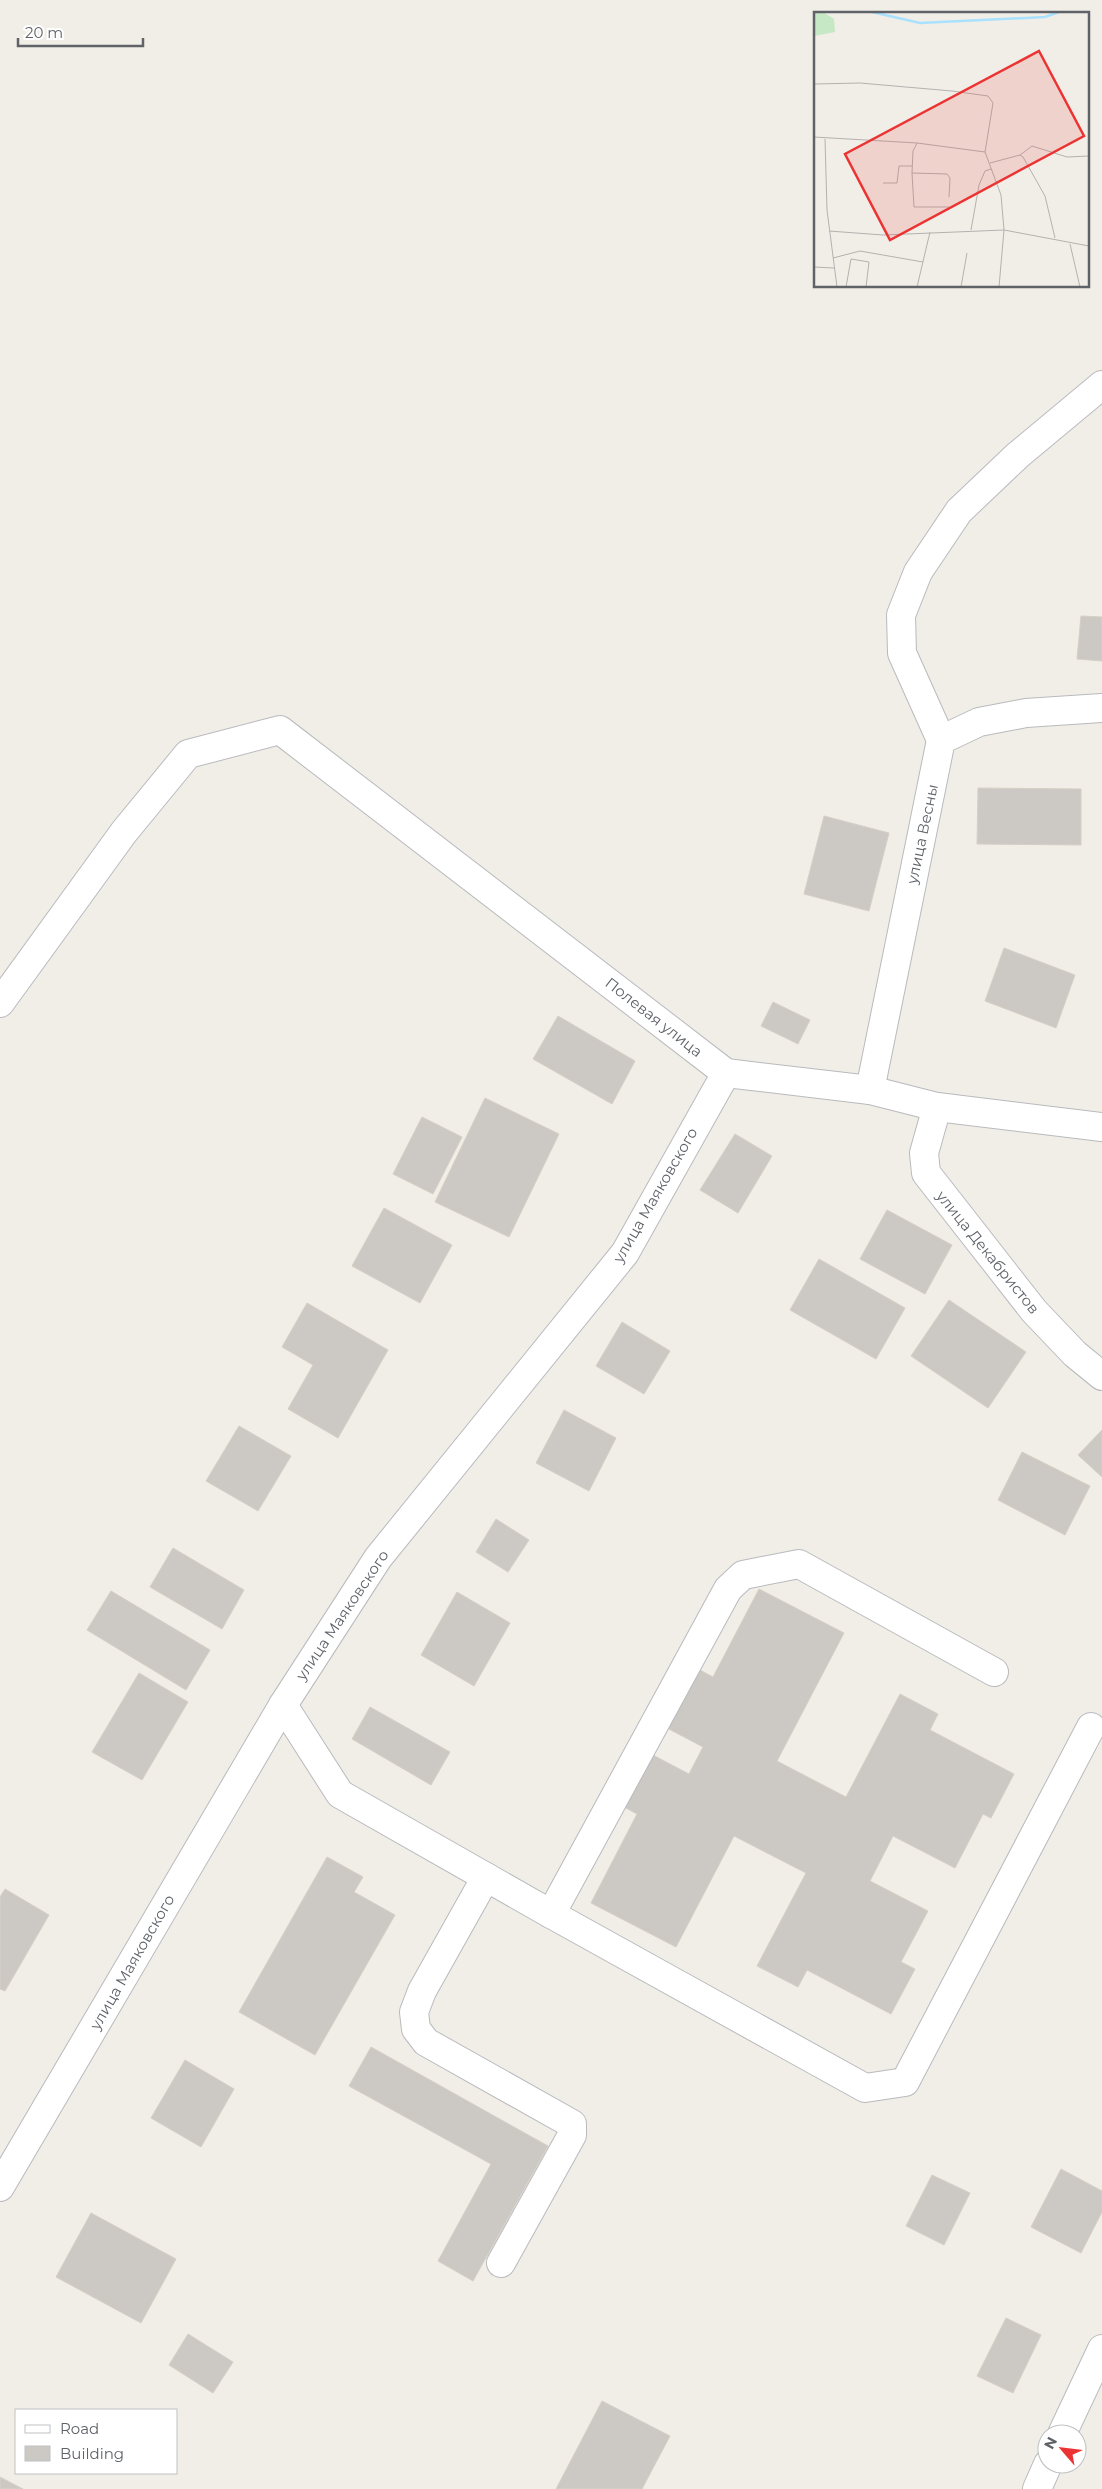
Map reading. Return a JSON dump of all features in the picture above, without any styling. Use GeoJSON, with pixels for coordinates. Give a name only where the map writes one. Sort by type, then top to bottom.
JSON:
{"type":"FeatureCollection","features":[{"type":"Feature","properties":{"kind":"street"},"geometry":{"type":"LineString","coordinates":[[1102,385],[1018,455],[959,511],[918,572],[901,615],[902,653],[941,740],[979,722],[989,720],[1026,713],[1102,708]]}},
{"type":"Feature","properties":{"kind":"street","name":"Полевая улица"},"geometry":{"type":"LineString","coordinates":[[0,1003],[124,832],[188,754],[280,730],[726,1073]]}},
{"type":"Feature","properties":{"kind":"street","name":"улица Весны"},"geometry":{"type":"LineString","coordinates":[[870,1090],[941,740]]}},
{"type":"Feature","properties":{"kind":"street"},"geometry":{"type":"LineString","coordinates":[[726,1073],[870,1090],[937,1107],[1102,1127]]}},
{"type":"Feature","properties":{"kind":"street","name":"улица Маяковского"},"geometry":{"type":"LineString","coordinates":[[0,2187],[283,1705],[378,1558],[625,1253],[726,1073]]}},
{"type":"Feature","properties":{"kind":"street","name":"улица Декабристов"},"geometry":{"type":"LineString","coordinates":[[937,1107],[924,1153],[926,1173],[1034,1311],[1075,1354],[1102,1376]]}},
{"type":"Feature","properties":{"kind":"street"},"geometry":{"type":"LineString","coordinates":[[551,1914],[728,1589],[743,1575],[798,1564],[994,1672]]}},
{"type":"Feature","properties":{"kind":"street"},"geometry":{"type":"LineString","coordinates":[[283,1705],[340,1794],[551,1914],[865,2088],[905,2082],[1091,1727]]}},
{"type":"Feature","properties":{"kind":"street"},"geometry":{"type":"LineString","coordinates":[[486,1877],[422,1991],[414,2012],[416,2029],[426,2042],[572,2124],[572,2135],[501,2263]]}},
{"type":"Feature","properties":{"kind":"street"},"geometry":{"type":"LineString","coordinates":[[1067,2424],[1102,2349]]}},
{"type":"Feature","properties":{"kind":"street"},"geometry":{"type":"LineString","coordinates":[[1037,2489],[1044,2474]]}},
{"type":"Feature","properties":{"kind":"building"},"geometry":{"type":"Polygon","coordinates":[[[1081,616],[1102,617],[1102,661],[1077,659],[1081,616]]]}},
{"type":"Feature","properties":{"kind":"building"},"geometry":{"type":"Polygon","coordinates":[[[978,788],[1081,789],[1081,845],[977,844],[978,788]]]}},
{"type":"Feature","properties":{"kind":"building"},"geometry":{"type":"Polygon","coordinates":[[[824,816],[889,833],[869,911],[804,894],[824,816]]]}},
{"type":"Feature","properties":{"kind":"building"},"geometry":{"type":"Polygon","coordinates":[[[1004,948],[1075,975],[1056,1028],[985,1001],[1004,948]]]}},
{"type":"Feature","properties":{"kind":"building"},"geometry":{"type":"Polygon","coordinates":[[[773,1002],[810,1020],[798,1044],[761,1026],[773,1002]]]}},
{"type":"Feature","properties":{"kind":"building"},"geometry":{"type":"Polygon","coordinates":[[[558,1016],[635,1061],[612,1104],[533,1059],[558,1016]]]}},
{"type":"Feature","properties":{"kind":"building"},"geometry":{"type":"Polygon","coordinates":[[[485,1098],[559,1134],[509,1237],[435,1202],[485,1098]]]}},
{"type":"Feature","properties":{"kind":"building"},"geometry":{"type":"Polygon","coordinates":[[[422,1117],[462,1137],[433,1194],[393,1174],[422,1117]]]}},
{"type":"Feature","properties":{"kind":"building"},"geometry":{"type":"Polygon","coordinates":[[[735,1134],[772,1156],[738,1213],[700,1190],[735,1134]]]}},
{"type":"Feature","properties":{"kind":"building"},"geometry":{"type":"Polygon","coordinates":[[[384,1208],[452,1245],[420,1303],[352,1266],[384,1208]]]}},
{"type":"Feature","properties":{"kind":"building"},"geometry":{"type":"Polygon","coordinates":[[[887,1210],[952,1245],[925,1294],[860,1259],[887,1210]]]}},
{"type":"Feature","properties":{"kind":"building"},"geometry":{"type":"Polygon","coordinates":[[[819,1259],[905,1308],[876,1359],[790,1310],[819,1259]]]}},
{"type":"Feature","properties":{"kind":"building"},"geometry":{"type":"Polygon","coordinates":[[[949,1300],[1026,1352],[988,1408],[911,1356],[949,1300]]]}},
{"type":"Feature","properties":{"kind":"building"},"geometry":{"type":"Polygon","coordinates":[[[307,1303],[388,1350],[338,1438],[288,1409],[313,1365],[282,1347],[307,1303]]]}},
{"type":"Feature","properties":{"kind":"building"},"geometry":{"type":"Polygon","coordinates":[[[622,1322],[670,1351],[644,1394],[596,1366],[622,1322]]]}},
{"type":"Feature","properties":{"kind":"building"},"geometry":{"type":"Polygon","coordinates":[[[564,1410],[616,1438],[589,1491],[536,1463],[564,1410]]]}},
{"type":"Feature","properties":{"kind":"building"},"geometry":{"type":"Polygon","coordinates":[[[239,1426],[291,1456],[258,1511],[206,1481],[239,1426]]]}},
{"type":"Feature","properties":{"kind":"building"},"geometry":{"type":"Polygon","coordinates":[[[1102,1430],[1102,1477],[1078,1455],[1102,1430]]]}},
{"type":"Feature","properties":{"kind":"building"},"geometry":{"type":"Polygon","coordinates":[[[1022,1452],[1090,1486],[1065,1535],[998,1500],[1022,1452]]]}},
{"type":"Feature","properties":{"kind":"building"},"geometry":{"type":"Polygon","coordinates":[[[496,1519],[529,1540],[508,1572],[476,1552],[496,1519]]]}},
{"type":"Feature","properties":{"kind":"building"},"geometry":{"type":"Polygon","coordinates":[[[173,1548],[244,1590],[222,1629],[150,1587],[173,1548]]]}},
{"type":"Feature","properties":{"kind":"building"},"geometry":{"type":"Polygon","coordinates":[[[759,1589],[844,1633],[777,1761],[846,1797],[900,1694],[938,1714],[930,1730],[1014,1774],[991,1818],[983,1814],[955,1868],[893,1836],[870,1881],[928,1911],[901,1962],[915,1969],[891,2014],[807,1970],[798,1987],[757,1966],[806,1873],[734,1836],[676,1947],[591,1903],[637,1814],[624,1807],[651,1754],[689,1774],[703,1747],[667,1728],[698,1669],[713,1677],[759,1589]]]}},
{"type":"Feature","properties":{"kind":"building"},"geometry":{"type":"Polygon","coordinates":[[[111,1591],[210,1650],[186,1690],[87,1630],[111,1591]]]}},
{"type":"Feature","properties":{"kind":"building"},"geometry":{"type":"Polygon","coordinates":[[[457,1592],[510,1623],[474,1686],[421,1655],[457,1592]]]}},
{"type":"Feature","properties":{"kind":"building"},"geometry":{"type":"Polygon","coordinates":[[[139,1673],[188,1702],[142,1780],[92,1752],[139,1673]]]}},
{"type":"Feature","properties":{"kind":"building"},"geometry":{"type":"Polygon","coordinates":[[[370,1707],[450,1752],[431,1785],[352,1739],[370,1707]]]}},
{"type":"Feature","properties":{"kind":"building"},"geometry":{"type":"Polygon","coordinates":[[[327,1857],[363,1877],[354,1892],[395,1915],[315,2055],[239,2012],[327,1857]]]}},
{"type":"Feature","properties":{"kind":"building"},"geometry":{"type":"Polygon","coordinates":[[[5,1889],[49,1915],[5,1991],[0,1989],[0,1897],[5,1889]]]}},
{"type":"Feature","properties":{"kind":"building"},"geometry":{"type":"Polygon","coordinates":[[[371,2047],[548,2146],[473,2281],[438,2261],[491,2164],[349,2086],[371,2047]]]}},
{"type":"Feature","properties":{"kind":"building"},"geometry":{"type":"Polygon","coordinates":[[[185,2060],[234,2089],[201,2147],[151,2118],[185,2060]]]}},
{"type":"Feature","properties":{"kind":"building"},"geometry":{"type":"Polygon","coordinates":[[[1061,2169],[1102,2191],[1102,2212],[1081,2253],[1031,2227],[1061,2169]]]}},
{"type":"Feature","properties":{"kind":"building"},"geometry":{"type":"Polygon","coordinates":[[[932,2175],[970,2193],[944,2245],[906,2226],[932,2175]]]}},
{"type":"Feature","properties":{"kind":"building"},"geometry":{"type":"Polygon","coordinates":[[[91,2213],[176,2259],[141,2323],[56,2277],[91,2213]]]}},
{"type":"Feature","properties":{"kind":"building"},"geometry":{"type":"Polygon","coordinates":[[[1006,2318],[1041,2335],[1013,2393],[977,2376],[1006,2318]]]}},
{"type":"Feature","properties":{"kind":"building"},"geometry":{"type":"Polygon","coordinates":[[[188,2334],[233,2362],[213,2393],[169,2365],[188,2334]]]}},
{"type":"Feature","properties":{"kind":"building"},"geometry":{"type":"Polygon","coordinates":[[[602,2401],[670,2436],[642,2489],[556,2489],[602,2401]]]}},
{"type":"Feature","properties":{"kind":"building"},"geometry":{"type":"Polygon","coordinates":[[[0,2477],[23,2489],[0,2489],[0,2477]]]}}]}
